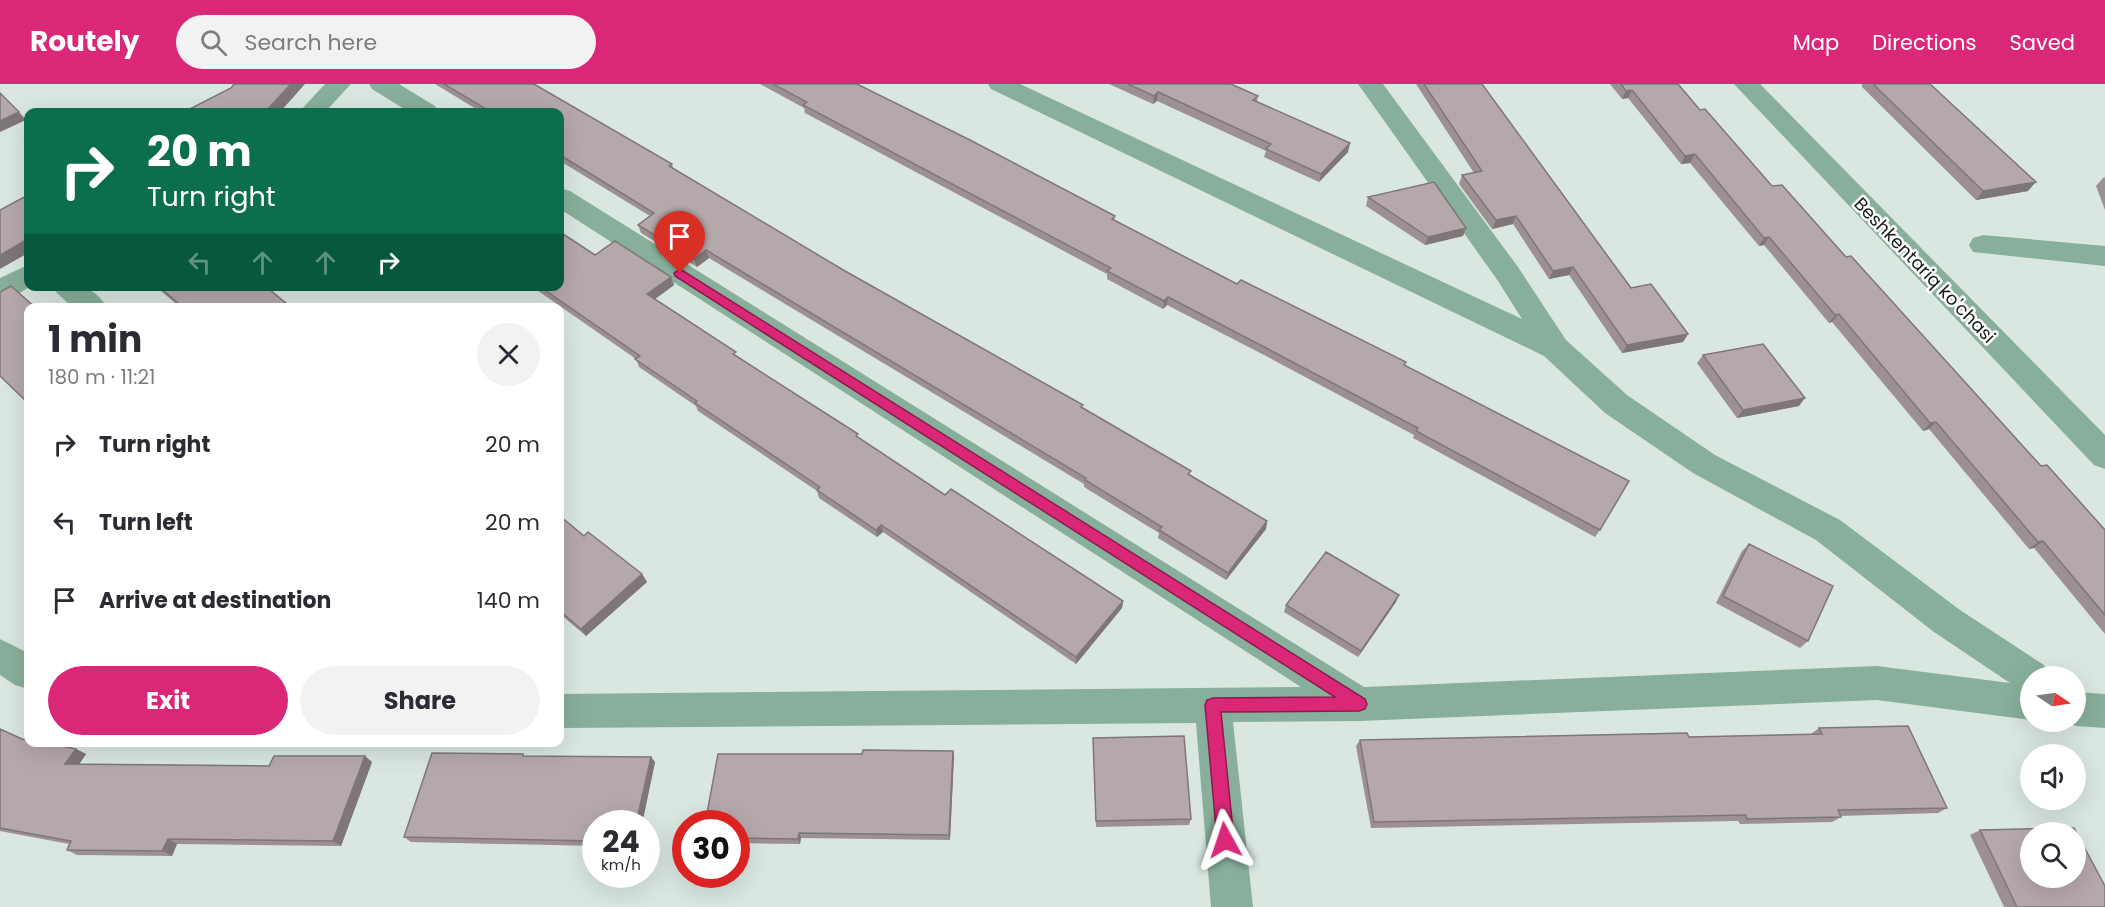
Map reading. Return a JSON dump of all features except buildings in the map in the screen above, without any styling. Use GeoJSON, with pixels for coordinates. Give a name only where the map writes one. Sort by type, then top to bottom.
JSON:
{"type":"FeatureCollection","features":[{"type":"Feature","properties":{"kind":"street"},"geometry":{"type":"LineString","coordinates":[[315,108],[339,84]]}},
{"type":"Feature","properties":{"kind":"street"},"geometry":{"type":"LineString","coordinates":[[381,84],[420,108]]}},
{"type":"Feature","properties":{"kind":"street"},"geometry":{"type":"LineString","coordinates":[[1000,84],[1555,348]]}},
{"type":"Feature","properties":{"kind":"street"},"geometry":{"type":"LineString","coordinates":[[1370,84],[1508,274],[1555,348],[1616,404],[1704,464],[1828,530],[1947,621],[2020,670]]}},
{"type":"Feature","properties":{"kind":"street","name":"Beshkentariq ko'chasi"},"geometry":{"type":"LineString","coordinates":[[1746,84],[2105,456]]}},
{"type":"Feature","properties":{"kind":"street"},"geometry":{"type":"LineString","coordinates":[[564,200],[1359,704]]}},
{"type":"Feature","properties":{"kind":"street"},"geometry":{"type":"LineString","coordinates":[[1983,245],[2105,256]]}},
{"type":"Feature","properties":{"kind":"street"},"geometry":{"type":"LineString","coordinates":[[0,292],[24,277]]}},
{"type":"Feature","properties":{"kind":"street"},"geometry":{"type":"LineString","coordinates":[[73,291],[87,303]]}},
{"type":"Feature","properties":{"kind":"street"},"geometry":{"type":"LineString","coordinates":[[0,655],[24,670]]}},
{"type":"Feature","properties":{"kind":"street"},"geometry":{"type":"LineString","coordinates":[[568,704],[1359,704],[1877,683],[2020,702]]}},
{"type":"Feature","properties":{"kind":"street"},"geometry":{"type":"LineString","coordinates":[[1213,705],[1232,907]]}},
{"type":"Feature","properties":{"kind":"route"},"geometry":{"type":"LineString","coordinates":[[680,273],[1359,704],[1213,705],[1225,840]]}}]}
